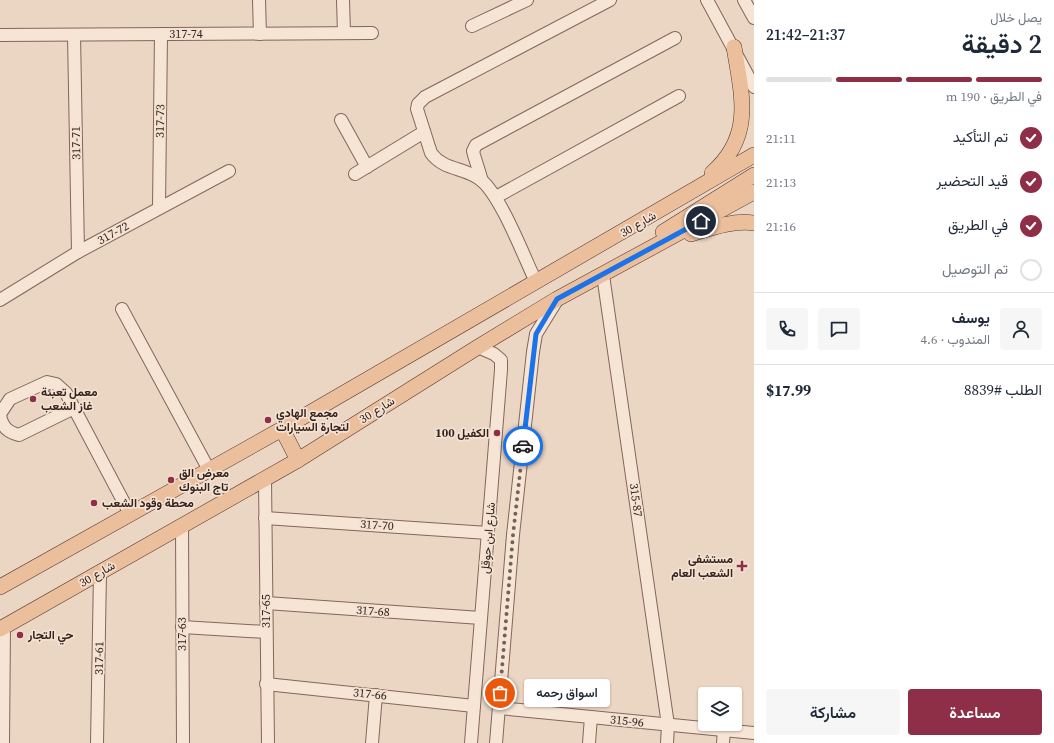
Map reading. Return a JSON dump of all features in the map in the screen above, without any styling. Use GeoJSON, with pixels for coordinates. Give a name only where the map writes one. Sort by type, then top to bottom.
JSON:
{"type":"FeatureCollection","features":[{"type":"Feature","properties":{"kind":"main road"},"geometry":{"type":"LineString","coordinates":[[683,198],[724,162],[738,140],[743,122],[743,102],[734,47]]}},
{"type":"Feature","properties":{"kind":"main road","name":"شارع 30"},"geometry":{"type":"LineString","coordinates":[[0,587],[282,429],[683,198],[754,155]]}},
{"type":"Feature","properties":{"kind":"main road"},"geometry":{"type":"LineString","coordinates":[[627,262],[667,228],[754,175]]}},
{"type":"Feature","properties":{"kind":"main road","name":"شارع 30"},"geometry":{"type":"LineString","coordinates":[[2,628],[298,460],[557,299],[604,275],[754,192]]}},
{"type":"Feature","properties":{"kind":"main road"},"geometry":{"type":"LineString","coordinates":[[662,243],[709,228],[754,222]]}},
{"type":"Feature","properties":{"kind":"main road"},"geometry":{"type":"LineString","coordinates":[[282,429],[298,460]]}},
{"type":"Feature","properties":{"kind":"street"},"geometry":{"type":"LineString","coordinates":[[259,0],[260,34]]}},
{"type":"Feature","properties":{"kind":"street"},"geometry":{"type":"LineString","coordinates":[[343,0],[344,33]]}},
{"type":"Feature","properties":{"kind":"street"},"geometry":{"type":"LineString","coordinates":[[472,26],[527,0]]}},
{"type":"Feature","properties":{"kind":"street"},"geometry":{"type":"LineString","coordinates":[[536,282],[496,197],[482,181],[466,170],[440,163],[431,153],[416,109],[425,97],[610,0]]}},
{"type":"Feature","properties":{"kind":"street"},"geometry":{"type":"LineString","coordinates":[[707,0],[734,47],[754,87]]}},
{"type":"Feature","properties":{"kind":"street"},"geometry":{"type":"LineString","coordinates":[[744,0],[754,18]]}},
{"type":"Feature","properties":{"kind":"street","name":"317-74"},"geometry":{"type":"LineString","coordinates":[[0,35],[372,33]]}},
{"type":"Feature","properties":{"kind":"street","name":"317-71"},"geometry":{"type":"LineString","coordinates":[[74,34],[78,252]]}},
{"type":"Feature","properties":{"kind":"street","name":"317-73"},"geometry":{"type":"LineString","coordinates":[[159,207],[161,34]]}},
{"type":"Feature","properties":{"kind":"street"},"geometry":{"type":"LineString","coordinates":[[482,181],[473,151],[476,145],[675,38]]}},
{"type":"Feature","properties":{"kind":"street"},"geometry":{"type":"LineString","coordinates":[[496,197],[679,96]]}},
{"type":"Feature","properties":{"kind":"street"},"geometry":{"type":"LineString","coordinates":[[341,120],[367,167]]}},
{"type":"Feature","properties":{"kind":"street"},"geometry":{"type":"LineString","coordinates":[[355,174],[424,132]]}},
{"type":"Feature","properties":{"kind":"street","name":"317-72"},"geometry":{"type":"LineString","coordinates":[[0,300],[78,252],[159,207],[229,171]]}},
{"type":"Feature","properties":{"kind":"street","name":"315-87"},"geometry":{"type":"LineString","coordinates":[[604,275],[668,725],[667,743]]}},
{"type":"Feature","properties":{"kind":"street","name":"شارع ابن حوقل"},"geometry":{"type":"LineString","coordinates":[[496,743],[513,535],[533,352],[536,334],[557,299]]}},
{"type":"Feature","properties":{"kind":"street"},"geometry":{"type":"LineString","coordinates":[[122,309],[209,470]]}},
{"type":"Feature","properties":{"kind":"street","name":"شارع ابن حوقل"},"geometry":{"type":"LineString","coordinates":[[471,743],[501,360],[494,354],[478,347]]}},
{"type":"Feature","properties":{"kind":"street"},"geometry":{"type":"LineString","coordinates":[[74,408],[19,435],[9,432],[2,424],[0,415],[10,399],[47,382],[56,384],[66,393],[74,408],[130,514]]}},
{"type":"Feature","properties":{"kind":"street","name":"317-65"},"geometry":{"type":"LineString","coordinates":[[264,479],[268,743]]}},
{"type":"Feature","properties":{"kind":"street","name":"317-70"},"geometry":{"type":"LineString","coordinates":[[265,518],[488,533]]}},
{"type":"Feature","properties":{"kind":"street","name":"317-63"},"geometry":{"type":"LineString","coordinates":[[182,526],[183,743]]}},
{"type":"Feature","properties":{"kind":"street","name":"317-61"},"geometry":{"type":"LineString","coordinates":[[98,743],[100,573]]}},
{"type":"Feature","properties":{"kind":"street","name":"317-68"},"geometry":{"type":"LineString","coordinates":[[266,603],[481,618]]}},
{"type":"Feature","properties":{"kind":"street"},"geometry":{"type":"LineString","coordinates":[[182,627],[266,632]]}},
{"type":"Feature","properties":{"kind":"street"},"geometry":{"type":"LineString","coordinates":[[2,628],[3,743]]}},
{"type":"Feature","properties":{"kind":"street","name":"317-66"},"geometry":{"type":"LineString","coordinates":[[266,684],[474,706]]}},
{"type":"Feature","properties":{"kind":"street"},"geometry":{"type":"LineString","coordinates":[[372,743],[376,695]]}},
{"type":"Feature","properties":{"kind":"street","name":"315-96"},"geometry":{"type":"LineString","coordinates":[[499,708],[698,728]]}},
{"type":"Feature","properties":{"kind":"street"},"geometry":{"type":"LineString","coordinates":[[589,743],[591,717]]}},
{"type":"Feature","properties":{"kind":"street"},"geometry":{"type":"LineString","coordinates":[[723,743],[724,731]]}},
{"type":"Feature","properties":{"kind":"street","name":"315-96"},"geometry":{"type":"LineString","coordinates":[[734,731],[754,733]]}},
{"type":"Feature","properties":{"kind":"way so far"},"geometry":{"type":"LineString","coordinates":[[500,693],[513,535],[523,446]]}},
{"type":"Feature","properties":{"kind":"place","name":"معمل تعبئة غاز الشعب"},"geometry":{"type":"Point","coordinates":[33,399]}},
{"type":"Feature","properties":{"kind":"place","name":"مجمع الهادي لتجارة السيارات"},"geometry":{"type":"Point","coordinates":[268,420]}},
{"type":"Feature","properties":{"kind":"place","name":"الكفيل 100"},"geometry":{"type":"Point","coordinates":[497,433]}},
{"type":"Feature","properties":{"kind":"place","name":"معرض الق تاج البنوك"},"geometry":{"type":"Point","coordinates":[171,480]}},
{"type":"Feature","properties":{"kind":"place","name":"محطة وقود الشعب"},"geometry":{"type":"Point","coordinates":[94,503]}},
{"type":"Feature","properties":{"kind":"place","name":"مستشفى الشعب العام"},"geometry":{"type":"Point","coordinates":[742,566]}},
{"type":"Feature","properties":{"kind":"place","name":"حي التجار"},"geometry":{"type":"Point","coordinates":[20,635]}},
{"type":"Feature","properties":{"kind":"place","name":"اسواق رحمه"},"geometry":{"type":"Point","coordinates":[500,693]}},
{"type":"Feature","properties":{"kind":"route"},"geometry":{"type":"LineString","coordinates":[[523,446],[536,334],[557,299],[604,275],[701,221]]}}]}
